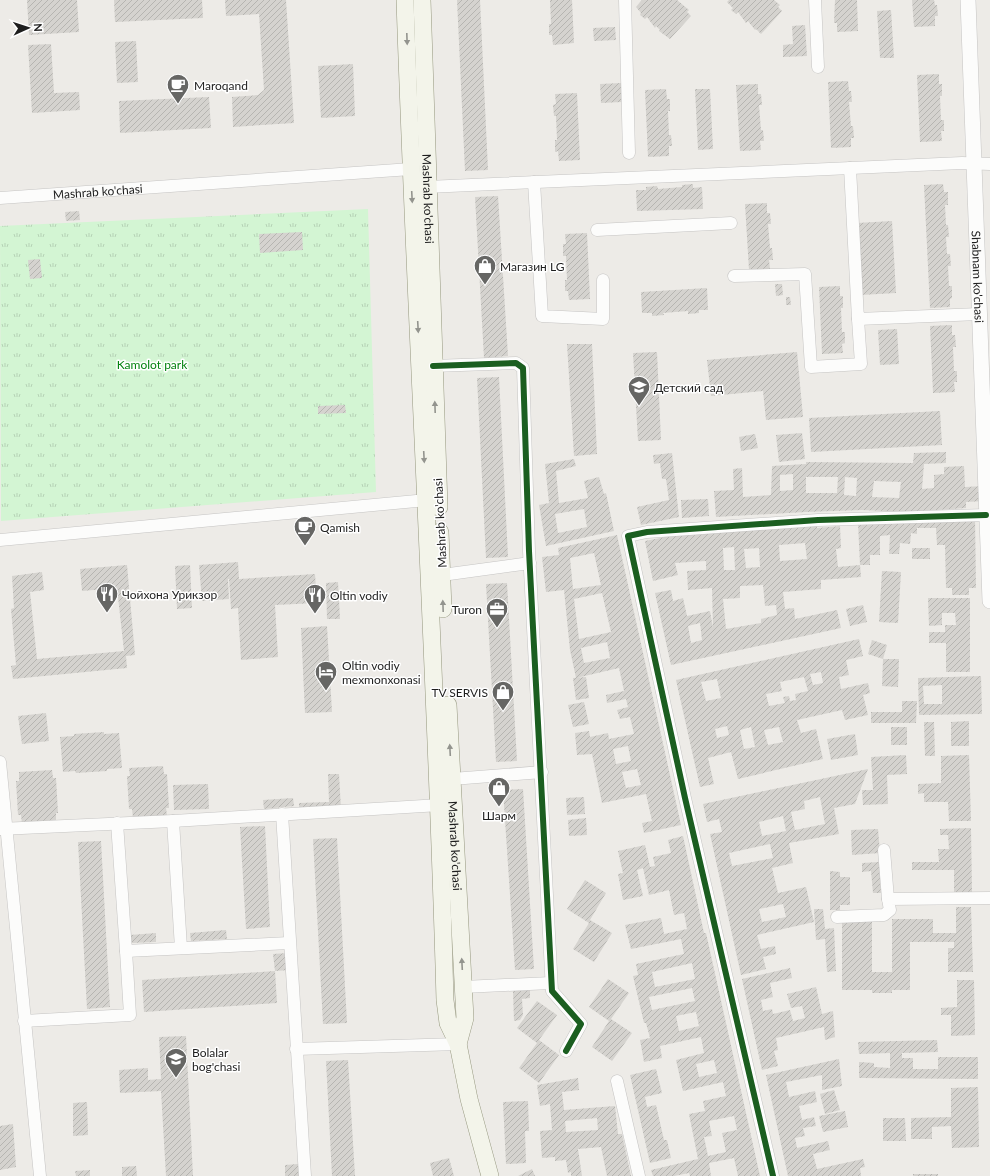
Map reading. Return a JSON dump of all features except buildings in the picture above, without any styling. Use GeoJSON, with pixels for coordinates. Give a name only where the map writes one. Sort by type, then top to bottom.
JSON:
{"type":"FeatureCollection","features":[{"type":"Feature","properties":{"kind":"main road","name":"Mashrab ko'chasi"},"geometry":{"type":"LineString","coordinates":[[405,0],[411,169],[427,500],[441,697],[452,778],[465,1018],[458,1044]]}},
{"type":"Feature","properties":{"kind":"main road","name":"Mashrab ko'chasi"},"geometry":{"type":"LineString","coordinates":[[422,0],[427,187],[442,575],[440,805],[445,1000],[448,1023],[458,1044],[470,1099],[490,1176]]}},
{"type":"Feature","properties":{"kind":"street"},"geometry":{"type":"LineString","coordinates":[[625,0],[629,153]]}},
{"type":"Feature","properties":{"kind":"street"},"geometry":{"type":"LineString","coordinates":[[815,0],[818,67]]}},
{"type":"Feature","properties":{"kind":"street","name":"Shabnam ko'chasi"},"geometry":{"type":"LineString","coordinates":[[968,0],[990,601]]}},
{"type":"Feature","properties":{"kind":"street"},"geometry":{"type":"LineString","coordinates":[[427,187],[962,163],[990,164]]}},
{"type":"Feature","properties":{"kind":"street"},"geometry":{"type":"LineString","coordinates":[[734,276],[805,274],[811,367],[861,364],[850,168]]}},
{"type":"Feature","properties":{"kind":"street","name":"Mashrab ko'chasi"},"geometry":{"type":"LineString","coordinates":[[0,198],[411,169]]}},
{"type":"Feature","properties":{"kind":"street"},"geometry":{"type":"LineString","coordinates":[[534,182],[542,316],[603,319],[603,280]]}},
{"type":"Feature","properties":{"kind":"street"},"geometry":{"type":"LineString","coordinates":[[597,230],[731,223]]}},
{"type":"Feature","properties":{"kind":"street"},"geometry":{"type":"LineString","coordinates":[[858,319],[979,314]]}},
{"type":"Feature","properties":{"kind":"street"},"geometry":{"type":"LineString","coordinates":[[434,366],[516,363],[523,368],[530,563],[542,772],[551,983],[552,990],[581,1024],[566,1051]]}},
{"type":"Feature","properties":{"kind":"street"},"geometry":{"type":"LineString","coordinates":[[0,540],[427,500]]}},
{"type":"Feature","properties":{"kind":"street"},"geometry":{"type":"LineString","coordinates":[[773,1176],[685,798],[628,533],[818,520],[986,515]]}},
{"type":"Feature","properties":{"kind":"street"},"geometry":{"type":"LineString","coordinates":[[442,575],[530,563]]}},
{"type":"Feature","properties":{"kind":"street"},"geometry":{"type":"LineString","coordinates":[[0,762],[3,828],[40,1176]]}},
{"type":"Feature","properties":{"kind":"street"},"geometry":{"type":"LineString","coordinates":[[452,778],[542,772]]}},
{"type":"Feature","properties":{"kind":"street"},"geometry":{"type":"LineString","coordinates":[[3,828],[173,821],[440,805]]}},
{"type":"Feature","properties":{"kind":"street"},"geometry":{"type":"LineString","coordinates":[[282,814],[305,1176]]}},
{"type":"Feature","properties":{"kind":"street"},"geometry":{"type":"LineString","coordinates":[[173,821],[181,948]]}},
{"type":"Feature","properties":{"kind":"street"},"geometry":{"type":"LineString","coordinates":[[24,1020],[130,1015],[117,823]]}},
{"type":"Feature","properties":{"kind":"street"},"geometry":{"type":"LineString","coordinates":[[837,917],[884,915],[890,910],[884,850]]}},
{"type":"Feature","properties":{"kind":"street"},"geometry":{"type":"LineString","coordinates":[[888,899],[990,898]]}},
{"type":"Feature","properties":{"kind":"street"},"geometry":{"type":"LineString","coordinates":[[126,951],[289,943]]}},
{"type":"Feature","properties":{"kind":"street"},"geometry":{"type":"LineString","coordinates":[[463,987],[551,983]]}},
{"type":"Feature","properties":{"kind":"street"},"geometry":{"type":"LineString","coordinates":[[296,1049],[458,1044]]}},
{"type":"Feature","properties":{"kind":"street"},"geometry":{"type":"LineString","coordinates":[[617,1081],[639,1176]]}},
{"type":"Feature","properties":{"kind":"green space","name":"Kamolot park"},"geometry":{"type":"Polygon","coordinates":[[[368,209],[376,492],[1,521],[0,226],[368,209]]]}},
{"type":"Feature","properties":{"kind":"cycle path"},"geometry":{"type":"LineString","coordinates":[[433,366],[516,363],[523,368],[529,551],[552,991],[581,1024],[566,1051]]}},
{"type":"Feature","properties":{"kind":"cycle path"},"geometry":{"type":"LineString","coordinates":[[773,1176],[685,798],[628,536],[647,532],[818,520],[986,515]]}},
{"type":"Feature","properties":{"kind":"place","name":"Maroqand"},"geometry":{"type":"Point","coordinates":[178,104]}},
{"type":"Feature","properties":{"kind":"place","name":"Магазин LG"},"geometry":{"type":"Point","coordinates":[485,286]}},
{"type":"Feature","properties":{"kind":"place","name":"Детский сад"},"geometry":{"type":"Point","coordinates":[639,406]}},
{"type":"Feature","properties":{"kind":"place","name":"Qamish"},"geometry":{"type":"Point","coordinates":[305,546]}},
{"type":"Feature","properties":{"kind":"place","name":"Чойхона Урикзор"},"geometry":{"type":"Point","coordinates":[107,614]}},
{"type":"Feature","properties":{"kind":"place","name":"Oltin vodiy"},"geometry":{"type":"Point","coordinates":[315,614]}},
{"type":"Feature","properties":{"kind":"place","name":"Turon"},"geometry":{"type":"Point","coordinates":[497,628]}},
{"type":"Feature","properties":{"kind":"place","name":"Oltin vodiy mexmonxonasi"},"geometry":{"type":"Point","coordinates":[326,692]}},
{"type":"Feature","properties":{"kind":"place","name":"TV SERVIS"},"geometry":{"type":"Point","coordinates":[503,712]}},
{"type":"Feature","properties":{"kind":"place","name":"Шарм"},"geometry":{"type":"Point","coordinates":[499,808]}},
{"type":"Feature","properties":{"kind":"place","name":"Bolalar bog'chasi"},"geometry":{"type":"Point","coordinates":[176,1078]}}]}
